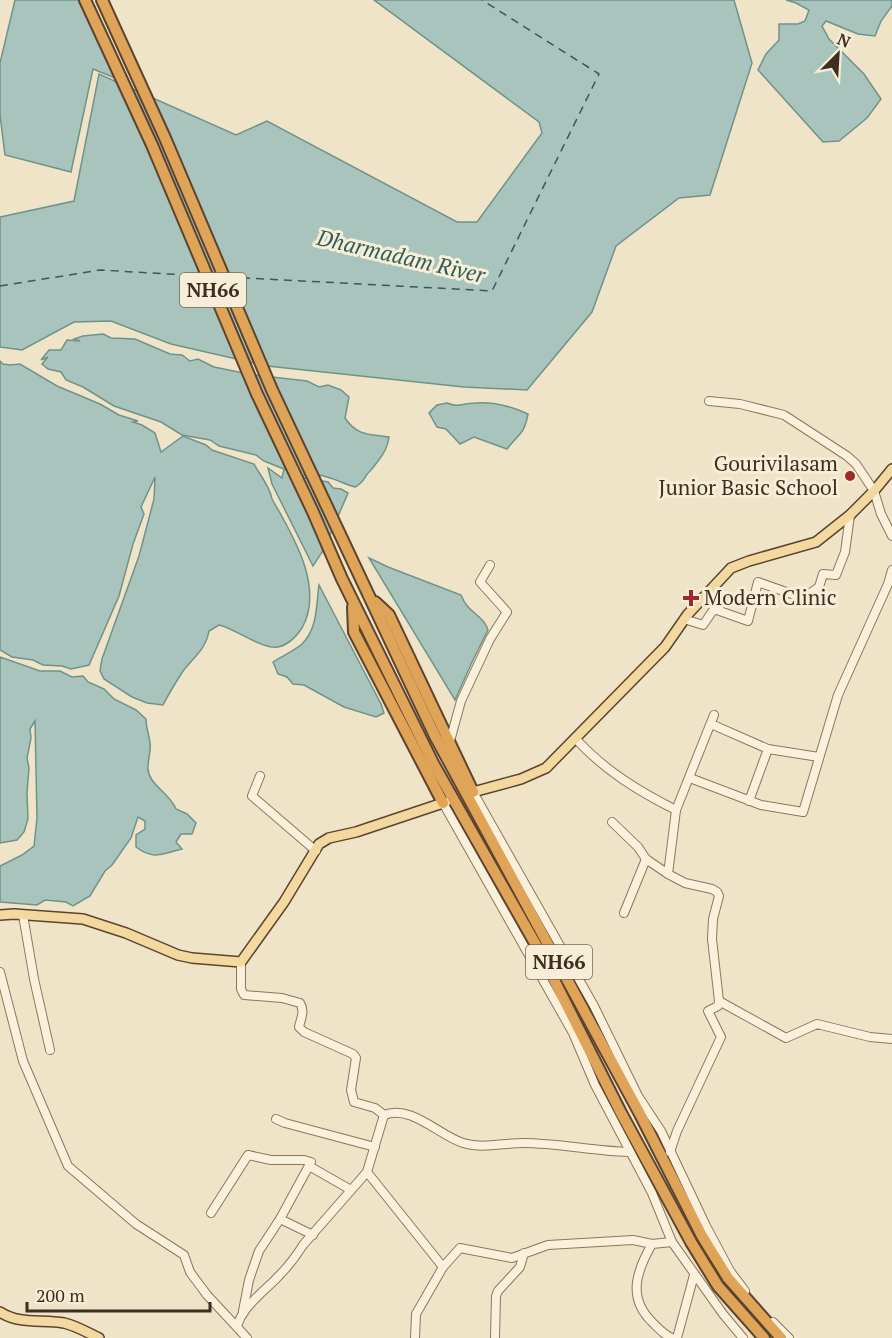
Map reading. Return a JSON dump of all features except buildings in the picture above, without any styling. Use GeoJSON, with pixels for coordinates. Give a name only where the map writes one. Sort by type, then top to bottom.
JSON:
{"type":"FeatureCollection","features":[{"type":"Feature","properties":{"kind":"highway","name":"NH66"},"geometry":{"type":"LineString","coordinates":[[85,0],[152,145],[257,394],[314,512],[352,601],[434,765],[540,952],[659,1185],[718,1286],[764,1338]]}},
{"type":"Feature","properties":{"kind":"highway","name":"NH66"},"geometry":{"type":"LineString","coordinates":[[102,0],[165,138],[272,390],[448,761],[635,1104],[702,1236],[728,1278],[781,1338]]}},
{"type":"Feature","properties":{"kind":"highway"},"geometry":{"type":"LineString","coordinates":[[368,595],[389,615],[473,792]]}},
{"type":"Feature","properties":{"kind":"highway"},"geometry":{"type":"LineString","coordinates":[[352,601],[354,632],[444,803]]}},
{"type":"Feature","properties":{"kind":"main road"},"geometry":{"type":"LineString","coordinates":[[473,792],[521,779],[546,768],[665,647],[684,619],[731,568],[816,543],[850,515],[874,491],[892,468]]}},
{"type":"Feature","properties":{"kind":"main road"},"geometry":{"type":"LineString","coordinates":[[0,915],[83,919],[126,933],[178,955],[241,962],[284,902],[319,844],[330,838],[356,832],[444,803]]}},
{"type":"Feature","properties":{"kind":"main road"},"geometry":{"type":"LineString","coordinates":[[0,1312],[19,1321],[68,1324],[99,1338]]}},
{"type":"Feature","properties":{"kind":"street"},"geometry":{"type":"LineString","coordinates":[[709,401],[740,404],[784,415],[847,456],[856,464],[874,491],[881,514],[892,536]]}},
{"type":"Feature","properties":{"kind":"street"},"geometry":{"type":"LineString","coordinates":[[684,619],[703,626],[714,609],[748,621],[758,582],[803,598],[819,587],[823,574],[836,575],[845,552],[850,515]]}},
{"type":"Feature","properties":{"kind":"street"},"geometry":{"type":"LineString","coordinates":[[450,741],[460,701],[490,639],[507,612],[480,582],[490,565]]}},
{"type":"Feature","properties":{"kind":"street"},"geometry":{"type":"LineString","coordinates":[[690,778],[761,805],[803,812],[838,695],[888,584],[892,570]]}},
{"type":"Feature","properties":{"kind":"street"},"geometry":{"type":"LineString","coordinates":[[668,874],[676,810],[714,715]]}},
{"type":"Feature","properties":{"kind":"street"},"geometry":{"type":"LineString","coordinates":[[711,724],[768,749],[819,757]]}},
{"type":"Feature","properties":{"kind":"street"},"geometry":{"type":"LineString","coordinates":[[575,738],[587,752],[627,784],[676,810]]}},
{"type":"Feature","properties":{"kind":"street"},"geometry":{"type":"LineString","coordinates":[[749,801],[768,749]]}},
{"type":"Feature","properties":{"kind":"street"},"geometry":{"type":"LineString","coordinates":[[260,776],[252,796],[316,851]]}},
{"type":"Feature","properties":{"kind":"street"},"geometry":{"type":"LineString","coordinates":[[473,792],[594,1006],[638,1096],[661,1131],[730,1270],[755,1304],[789,1338]]}},
{"type":"Feature","properties":{"kind":"street"},"geometry":{"type":"LineString","coordinates":[[444,803],[573,1033],[595,1085],[628,1152],[652,1193],[672,1242],[694,1275],[743,1338]]}},
{"type":"Feature","properties":{"kind":"street"},"geometry":{"type":"LineString","coordinates":[[612,822],[638,847],[646,859],[685,883],[712,889],[719,896],[713,919],[712,939],[719,1001],[715,1009],[708,1011],[721,1037],[677,1131],[670,1152]]}},
{"type":"Feature","properties":{"kind":"street"},"geometry":{"type":"LineString","coordinates":[[624,913],[646,859]]}},
{"type":"Feature","properties":{"kind":"street"},"geometry":{"type":"LineString","coordinates":[[23,915],[50,1050]]}},
{"type":"Feature","properties":{"kind":"street"},"geometry":{"type":"LineString","coordinates":[[241,962],[240,989],[244,995],[282,998],[300,1003],[303,1013],[299,1027],[304,1032],[353,1054],[356,1058],[351,1090],[354,1102],[375,1108],[384,1115]]}},
{"type":"Feature","properties":{"kind":"street"},"geometry":{"type":"LineString","coordinates":[[0,972],[23,1060],[68,1166],[136,1224],[184,1255],[190,1272],[207,1295],[247,1338]]}},
{"type":"Feature","properties":{"kind":"street"},"geometry":{"type":"LineString","coordinates":[[719,1001],[786,1038],[817,1024],[870,1037],[892,1039]]}},
{"type":"Feature","properties":{"kind":"street"},"geometry":{"type":"LineString","coordinates":[[384,1115],[396,1111],[406,1113],[461,1142],[473,1145],[524,1143],[628,1152]]}},
{"type":"Feature","properties":{"kind":"street"},"geometry":{"type":"LineString","coordinates":[[237,1326],[250,1302],[295,1258],[367,1172],[384,1115]]}},
{"type":"Feature","properties":{"kind":"street"},"geometry":{"type":"LineString","coordinates":[[276,1119],[375,1147]]}},
{"type":"Feature","properties":{"kind":"street"},"geometry":{"type":"LineString","coordinates":[[211,1213],[248,1155],[271,1160],[310,1162],[280,1219],[259,1251],[249,1280],[243,1312]]}},
{"type":"Feature","properties":{"kind":"street"},"geometry":{"type":"LineString","coordinates":[[309,1166],[351,1190]]}},
{"type":"Feature","properties":{"kind":"street"},"geometry":{"type":"LineString","coordinates":[[367,1172],[443,1267]]}},
{"type":"Feature","properties":{"kind":"street"},"geometry":{"type":"LineString","coordinates":[[280,1219],[313,1235]]}},
{"type":"Feature","properties":{"kind":"street"},"geometry":{"type":"LineString","coordinates":[[415,1338],[416,1314],[443,1267],[459,1248],[512,1258],[548,1245],[633,1240],[652,1244],[672,1242]]}},
{"type":"Feature","properties":{"kind":"street"},"geometry":{"type":"LineString","coordinates":[[652,1244],[642,1265],[635,1294],[646,1317],[672,1338]]}},
{"type":"Feature","properties":{"kind":"street"},"geometry":{"type":"LineString","coordinates":[[495,1338],[496,1296],[520,1267],[524,1253]]}},
{"type":"Feature","properties":{"kind":"street"},"geometry":{"type":"LineString","coordinates":[[677,1338],[694,1275]]}},
{"type":"Feature","properties":{"kind":"water"},"geometry":{"type":"Polygon","coordinates":[[[15,0],[78,0],[118,79],[93,69],[71,172],[5,155],[0,115],[0,63],[15,0]]]}},
{"type":"Feature","properties":{"kind":"water","name":"Dharmadam River"},"geometry":{"type":"Polygon","coordinates":[[[374,0],[734,0],[752,63],[710,195],[679,198],[616,246],[592,312],[527,390],[464,387],[267,366],[171,344],[111,321],[74,322],[22,350],[0,347],[0,217],[74,201],[99,74],[236,135],[267,121],[457,222],[477,222],[542,133],[539,122],[374,0]]]}},
{"type":"Feature","properties":{"kind":"water"},"geometry":{"type":"Polygon","coordinates":[[[786,0],[892,0],[892,6],[881,21],[875,36],[858,34],[826,21],[822,26],[829,39],[864,74],[881,99],[867,118],[839,141],[823,142],[758,70],[766,54],[779,40],[779,24],[798,24],[805,21],[809,10],[786,0]]]}},
{"type":"Feature","properties":{"kind":"water"},"geometry":{"type":"Polygon","coordinates":[[[103,334],[111,338],[135,339],[170,354],[182,355],[190,361],[198,359],[214,367],[253,375],[307,381],[319,387],[328,385],[341,390],[349,397],[345,418],[354,428],[364,433],[389,437],[387,447],[380,458],[363,481],[355,487],[320,475],[300,477],[328,482],[333,488],[348,493],[324,549],[313,566],[272,484],[268,468],[282,478],[284,469],[256,455],[219,446],[210,440],[182,435],[161,422],[114,406],[83,387],[66,380],[61,372],[48,369],[42,364],[48,357],[41,360],[49,350],[61,350],[67,340],[80,341],[74,339],[103,334]]]}},
{"type":"Feature","properties":{"kind":"water"},"geometry":{"type":"Polygon","coordinates":[[[0,361],[3,364],[20,364],[57,386],[100,404],[119,415],[138,421],[133,422],[155,433],[161,452],[183,436],[206,445],[212,450],[254,464],[296,544],[308,578],[310,595],[308,612],[302,628],[295,637],[282,646],[272,647],[219,625],[209,631],[202,648],[183,671],[163,705],[147,703],[132,697],[104,679],[100,671],[102,659],[139,556],[154,499],[155,477],[141,507],[144,514],[119,596],[89,665],[71,669],[43,665],[33,660],[12,657],[0,650],[0,361]]]}},
{"type":"Feature","properties":{"kind":"water"},"geometry":{"type":"Polygon","coordinates":[[[447,403],[496,404],[528,414],[523,430],[507,449],[474,437],[460,444],[446,429],[437,427],[429,413],[437,405],[447,403]]]}},
{"type":"Feature","properties":{"kind":"water"},"geometry":{"type":"Polygon","coordinates":[[[369,558],[461,595],[467,606],[483,620],[488,630],[455,700],[369,558]]]}},
{"type":"Feature","properties":{"kind":"water"},"geometry":{"type":"Polygon","coordinates":[[[319,585],[381,704],[384,713],[376,717],[344,707],[304,685],[293,684],[287,677],[278,674],[273,662],[302,644],[311,631],[319,585]]]}},
{"type":"Feature","properties":{"kind":"water"},"geometry":{"type":"Polygon","coordinates":[[[0,657],[40,671],[60,671],[72,677],[83,676],[88,682],[104,689],[114,699],[136,710],[146,719],[150,748],[149,775],[176,809],[187,814],[196,823],[192,834],[181,834],[176,842],[182,849],[153,855],[136,847],[136,835],[145,829],[145,821],[138,817],[131,838],[105,871],[90,896],[73,906],[66,902],[45,900],[37,905],[0,902],[0,866],[34,846],[37,818],[35,721],[30,729],[31,738],[27,758],[29,768],[28,819],[24,832],[17,840],[0,843],[0,657]]]}},
{"type":"Feature","properties":{"kind":"ferry route"},"geometry":{"type":"LineString","coordinates":[[228,277],[492,291],[599,74],[482,0]]}},
{"type":"Feature","properties":{"kind":"ferry route"},"geometry":{"type":"LineString","coordinates":[[0,286],[100,270],[203,276]]}},
{"type":"Feature","properties":{"kind":"place","name":"Gourivilasam Junior Basic School"},"geometry":{"type":"Point","coordinates":[850,476]}},
{"type":"Feature","properties":{"kind":"place","name":"Modern Clinic"},"geometry":{"type":"Point","coordinates":[691,598]}}]}
